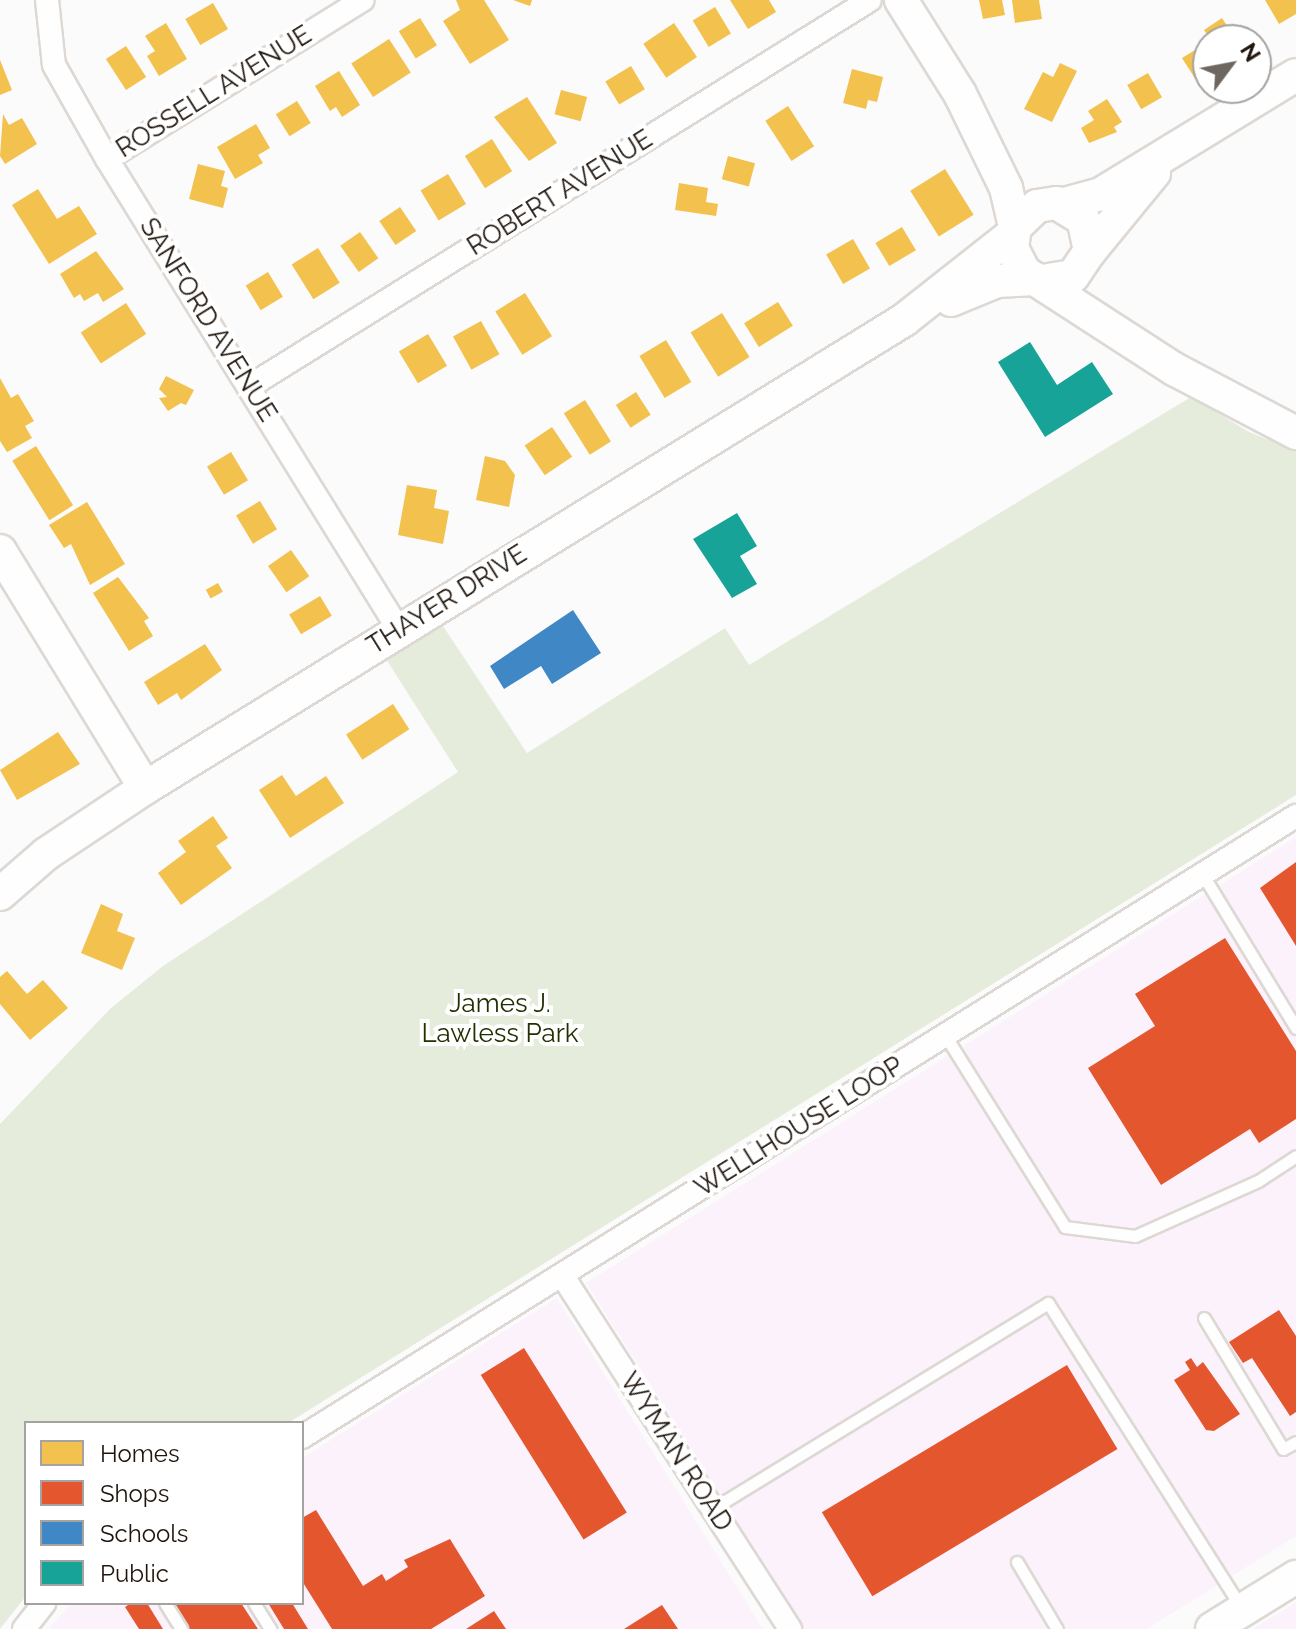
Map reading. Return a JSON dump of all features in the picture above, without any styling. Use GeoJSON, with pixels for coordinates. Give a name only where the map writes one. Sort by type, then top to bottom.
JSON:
{"type":"FeatureCollection","features":[{"type":"Feature","properties":{"kind":"street","name":"SANFORD AVENUE"},"geometry":{"type":"LineString","coordinates":[[47,0],[54,65],[107,159],[399,630]]}},
{"type":"Feature","properties":{"kind":"street","name":"ROSSELL AVENUE"},"geometry":{"type":"LineString","coordinates":[[107,159],[362,0]]}},
{"type":"Feature","properties":{"kind":"street","name":"ROBERT AVENUE"},"geometry":{"type":"LineString","coordinates":[[250,386],[870,0]]}},
{"type":"Feature","properties":{"kind":"street"},"geometry":{"type":"LineString","coordinates":[[901,0],[960,94],[1006,188],[1016,261],[1038,280],[1214,391],[1296,433]]}},
{"type":"Feature","properties":{"kind":"street"},"geometry":{"type":"LineString","coordinates":[[1014,230],[1037,206],[1092,199],[1296,75]]}},
{"type":"Feature","properties":{"kind":"street"},"geometry":{"type":"LineString","coordinates":[[960,94],[1019,168],[1059,204],[1083,219],[1096,283],[1114,308],[1154,347],[1214,391]]}},
{"type":"Feature","properties":{"kind":"street"},"geometry":{"type":"LineString","coordinates":[[1038,280],[1073,276],[1119,212],[1185,144]]}},
{"type":"Feature","properties":{"kind":"street","name":"THAYER DRIVE"},"geometry":{"type":"LineString","coordinates":[[0,894],[46,854],[145,788],[904,320],[1014,230]]}},
{"type":"Feature","properties":{"kind":"street","name":"THAYER DRIVE"},"geometry":{"type":"LineString","coordinates":[[904,320],[997,281],[1038,280]]}},
{"type":"Feature","properties":{"kind":"street"},"geometry":{"type":"LineString","coordinates":[[0,551],[145,788]]}},
{"type":"Feature","properties":{"kind":"street","name":"WELLHOUSE LOOP"},"geometry":{"type":"LineString","coordinates":[[304,1436],[1296,816]]}},
{"type":"Feature","properties":{"kind":"street","name":"WYMAN ROAD"},"geometry":{"type":"LineString","coordinates":[[562,1275],[790,1629]]}},
{"type":"Feature","properties":{"kind":"street"},"geometry":{"type":"LineString","coordinates":[[1212,1629],[1296,1577]]}},
{"type":"Feature","properties":{"kind":"street"},"geometry":{"type":"LineString","coordinates":[[24,1629],[42,1605]]}},
{"type":"Feature","properties":{"kind":"lane"},"geometry":{"type":"LineString","coordinates":[[1203,875],[1296,1028]]}},
{"type":"Feature","properties":{"kind":"lane"},"geometry":{"type":"LineString","coordinates":[[945,1035],[1065,1227],[1135,1236],[1258,1181],[1296,1156]]}},
{"type":"Feature","properties":{"kind":"lane"},"geometry":{"type":"LineString","coordinates":[[712,1509],[1048,1303],[1243,1610]]}},
{"type":"Feature","properties":{"kind":"lane"},"geometry":{"type":"LineString","coordinates":[[1204,1318],[1283,1449],[1296,1442]]}},
{"type":"Feature","properties":{"kind":"lane"},"geometry":{"type":"LineString","coordinates":[[1017,1562],[1057,1629]]}},
{"type":"Feature","properties":{"kind":"lane"},"geometry":{"type":"LineString","coordinates":[[166,1605],[181,1629]]}},
{"type":"Feature","properties":{"kind":"lane"},"geometry":{"type":"LineString","coordinates":[[255,1605],[270,1629]]}},
{"type":"Feature","properties":{"kind":"shaded area"},"geometry":{"type":"Polygon","coordinates":[[[1296,837],[1296,1536],[1147,1629],[805,1629],[586,1283],[1296,837]]]}},
{"type":"Feature","properties":{"kind":"shaded area"},"geometry":{"type":"Polygon","coordinates":[[[557,1298],[763,1629],[48,1629],[70,1605],[304,1605],[304,1457],[557,1298]]]}},
{"type":"Feature","properties":{"kind":"shaded area"},"geometry":{"type":"Polygon","coordinates":[[[1296,1602],[1296,1629],[1253,1629],[1296,1602]]]}},
{"type":"Feature","properties":{"kind":"green space","name":"James J. Lawless Park"},"geometry":{"type":"Polygon","coordinates":[[[1191,397],[1249,432],[1296,451],[1296,795],[291,1421],[24,1421],[24,1599],[0,1629],[0,1124],[110,1009],[163,966],[458,772],[386,659],[443,626],[527,753],[725,628],[749,665],[1191,397]]]}},
{"type":"Feature","properties":{"kind":"building: Homes"},"geometry":{"type":"Polygon","coordinates":[[[456,0],[484,0],[509,40],[470,64],[443,21],[460,10],[456,0]]]}},
{"type":"Feature","properties":{"kind":"building: Homes"},"geometry":{"type":"Polygon","coordinates":[[[513,0],[532,0],[530,6],[513,0]]]}},
{"type":"Feature","properties":{"kind":"building: Homes"},"geometry":{"type":"Polygon","coordinates":[[[730,0],[769,0],[776,12],[748,29],[730,0]]]}},
{"type":"Feature","properties":{"kind":"building: Homes"},"geometry":{"type":"Polygon","coordinates":[[[979,0],[1002,0],[1005,15],[983,19],[979,0]]]}},
{"type":"Feature","properties":{"kind":"building: Homes"},"geometry":{"type":"Polygon","coordinates":[[[1012,0],[1039,0],[1042,19],[1015,23],[1012,0]]]}},
{"type":"Feature","properties":{"kind":"building: Homes"},"geometry":{"type":"Polygon","coordinates":[[[1265,0],[1296,0],[1296,14],[1279,24],[1265,0]]]}},
{"type":"Feature","properties":{"kind":"building: Homes"},"geometry":{"type":"Polygon","coordinates":[[[213,3],[228,29],[200,45],[185,19],[213,3]]]}},
{"type":"Feature","properties":{"kind":"building: Homes"},"geometry":{"type":"Polygon","coordinates":[[[715,7],[731,34],[709,47],[693,20],[715,7]]]}},
{"type":"Feature","properties":{"kind":"building: Homes"},"geometry":{"type":"Polygon","coordinates":[[[420,18],[437,45],[416,58],[399,31],[420,18]]]}},
{"type":"Feature","properties":{"kind":"building: Homes"},"geometry":{"type":"Polygon","coordinates":[[[166,23],[187,59],[159,76],[147,56],[155,51],[145,36],[166,23]]]}},
{"type":"Feature","properties":{"kind":"building: Homes"},"geometry":{"type":"Polygon","coordinates":[[[674,23],[697,57],[666,78],[643,44],[674,23]]]}},
{"type":"Feature","properties":{"kind":"building: Homes"},"geometry":{"type":"Polygon","coordinates":[[[389,39],[411,73],[373,97],[351,64],[389,39]]]}},
{"type":"Feature","properties":{"kind":"building: Homes"},"geometry":{"type":"Polygon","coordinates":[[[126,46],[146,77],[126,90],[106,59],[126,46]]]}},
{"type":"Feature","properties":{"kind":"building: Homes"},"geometry":{"type":"Polygon","coordinates":[[[1192,52],[1192,74],[1182,58],[1192,52]]]}},
{"type":"Feature","properties":{"kind":"building: Homes"},"geometry":{"type":"Polygon","coordinates":[[[0,60],[12,90],[0,95],[0,60]]]}},
{"type":"Feature","properties":{"kind":"building: Homes"},"geometry":{"type":"Polygon","coordinates":[[[1060,63],[1077,71],[1052,122],[1024,109],[1043,72],[1053,77],[1060,63]]]}},
{"type":"Feature","properties":{"kind":"building: Homes"},"geometry":{"type":"Polygon","coordinates":[[[631,66],[645,89],[619,105],[605,81],[631,66]]]}},
{"type":"Feature","properties":{"kind":"building: Homes"},"geometry":{"type":"Polygon","coordinates":[[[852,69],[883,77],[877,102],[868,100],[866,109],[843,103],[852,69]]]}},
{"type":"Feature","properties":{"kind":"building: Homes"},"geometry":{"type":"Polygon","coordinates":[[[339,71],[360,105],[342,117],[336,107],[330,111],[315,86],[339,71]]]}},
{"type":"Feature","properties":{"kind":"building: Homes"},"geometry":{"type":"Polygon","coordinates":[[[1148,73],[1162,97],[1141,109],[1127,85],[1148,73]]]}},
{"type":"Feature","properties":{"kind":"building: Homes"},"geometry":{"type":"Polygon","coordinates":[[[561,90],[587,97],[581,121],[555,114],[561,90]]]}},
{"type":"Feature","properties":{"kind":"building: Homes"},"geometry":{"type":"Polygon","coordinates":[[[527,97],[557,143],[529,161],[494,117],[527,97]]]}},
{"type":"Feature","properties":{"kind":"building: Homes"},"geometry":{"type":"Polygon","coordinates":[[[1107,99],[1122,122],[1114,127],[1117,132],[1089,143],[1081,128],[1094,120],[1088,111],[1107,99]]]}},
{"type":"Feature","properties":{"kind":"building: Homes"},"geometry":{"type":"Polygon","coordinates":[[[297,101],[311,123],[290,136],[276,114],[297,101]]]}},
{"type":"Feature","properties":{"kind":"building: Homes"},"geometry":{"type":"Polygon","coordinates":[[[788,106],[814,146],[791,161],[765,121],[788,106]]]}},
{"type":"Feature","properties":{"kind":"building: Homes"},"geometry":{"type":"Polygon","coordinates":[[[3,114],[9,125],[22,118],[37,144],[5,164],[0,156],[3,114]]]}},
{"type":"Feature","properties":{"kind":"building: Homes"},"geometry":{"type":"Polygon","coordinates":[[[256,124],[270,148],[258,155],[263,163],[235,179],[217,147],[256,124]]]}},
{"type":"Feature","properties":{"kind":"building: Homes"},"geometry":{"type":"Polygon","coordinates":[[[492,139],[512,171],[485,188],[465,156],[492,139]]]}},
{"type":"Feature","properties":{"kind":"building: Homes"},"geometry":{"type":"Polygon","coordinates":[[[728,156],[755,163],[749,186],[722,179],[728,156]]]}},
{"type":"Feature","properties":{"kind":"building: Homes"},"geometry":{"type":"Polygon","coordinates":[[[198,164],[225,171],[221,186],[228,188],[223,208],[189,199],[198,164]]]}},
{"type":"Feature","properties":{"kind":"building: Homes"},"geometry":{"type":"Polygon","coordinates":[[[945,169],[974,215],[939,237],[910,191],[945,169]]]}},
{"type":"Feature","properties":{"kind":"building: Homes"},"geometry":{"type":"Polygon","coordinates":[[[448,174],[466,204],[439,220],[421,190],[448,174]]]}},
{"type":"Feature","properties":{"kind":"building: Homes"},"geometry":{"type":"Polygon","coordinates":[[[679,183],[708,188],[706,202],[718,204],[716,216],[675,210],[679,183]]]}},
{"type":"Feature","properties":{"kind":"building: Homes"},"geometry":{"type":"Polygon","coordinates":[[[38,189],[57,219],[79,206],[97,234],[49,264],[12,205],[38,189]]]}},
{"type":"Feature","properties":{"kind":"building: Homes"},"geometry":{"type":"Polygon","coordinates":[[[400,207],[416,231],[395,245],[379,221],[400,207]]]}},
{"type":"Feature","properties":{"kind":"building: Homes"},"geometry":{"type":"Polygon","coordinates":[[[902,227],[916,250],[889,266],[875,243],[902,227]]]}},
{"type":"Feature","properties":{"kind":"building: Homes"},"geometry":{"type":"Polygon","coordinates":[[[360,232],[378,258],[359,272],[340,246],[360,232]]]}},
{"type":"Feature","properties":{"kind":"building: Homes"},"geometry":{"type":"Polygon","coordinates":[[[853,239],[870,268],[843,284],[826,254],[853,239]]]}},
{"type":"Feature","properties":{"kind":"building: Homes"},"geometry":{"type":"Polygon","coordinates":[[[318,248],[340,283],[313,299],[292,264],[318,248]]]}},
{"type":"Feature","properties":{"kind":"building: Homes"},"geometry":{"type":"Polygon","coordinates":[[[96,251],[124,289],[103,302],[98,293],[84,301],[80,294],[74,298],[60,274],[96,251]]]}},
{"type":"Feature","properties":{"kind":"building: Homes"},"geometry":{"type":"Polygon","coordinates":[[[268,272],[283,297],[261,310],[246,285],[268,272]]]}},
{"type":"Feature","properties":{"kind":"building: Homes"},"geometry":{"type":"Polygon","coordinates":[[[525,293],[552,336],[522,355],[495,312],[525,293]]]}},
{"type":"Feature","properties":{"kind":"building: Homes"},"geometry":{"type":"Polygon","coordinates":[[[778,302],[793,326],[759,347],[744,323],[778,302]]]}},
{"type":"Feature","properties":{"kind":"building: Homes"},"geometry":{"type":"Polygon","coordinates":[[[126,303],[146,334],[101,363],[81,332],[126,303]]]}},
{"type":"Feature","properties":{"kind":"building: Homes"},"geometry":{"type":"Polygon","coordinates":[[[722,313],[750,357],[718,377],[691,333],[722,313]]]}},
{"type":"Feature","properties":{"kind":"building: Homes"},"geometry":{"type":"Polygon","coordinates":[[[481,321],[499,354],[471,370],[453,337],[481,321]]]}},
{"type":"Feature","properties":{"kind":"building: Homes"},"geometry":{"type":"Polygon","coordinates":[[[428,334],[447,366],[418,383],[399,352],[428,334]]]}},
{"type":"Feature","properties":{"kind":"building: Homes"},"geometry":{"type":"Polygon","coordinates":[[[666,340],[691,382],[665,398],[639,356],[666,340]]]}},
{"type":"Feature","properties":{"kind":"building: Homes"},"geometry":{"type":"Polygon","coordinates":[[[166,376],[194,390],[186,405],[181,403],[168,411],[159,398],[167,397],[159,389],[166,376]]]}},
{"type":"Feature","properties":{"kind":"building: Homes"},"geometry":{"type":"Polygon","coordinates":[[[0,378],[11,398],[18,394],[34,421],[25,426],[32,438],[7,452],[0,441],[0,378]]]}},
{"type":"Feature","properties":{"kind":"building: Homes"},"geometry":{"type":"Polygon","coordinates":[[[636,392],[651,415],[631,428],[616,405],[636,392]]]}},
{"type":"Feature","properties":{"kind":"building: Homes"},"geometry":{"type":"Polygon","coordinates":[[[585,400],[611,442],[590,455],[564,413],[585,400]]]}},
{"type":"Feature","properties":{"kind":"building: Homes"},"geometry":{"type":"Polygon","coordinates":[[[552,427],[572,457],[545,475],[525,445],[552,427]]]}},
{"type":"Feature","properties":{"kind":"building: Homes"},"geometry":{"type":"Polygon","coordinates":[[[36,446],[73,505],[49,520],[12,461],[36,446]]]}},
{"type":"Feature","properties":{"kind":"building: Homes"},"geometry":{"type":"Polygon","coordinates":[[[231,452],[248,480],[224,495],[207,466],[231,452]]]}},
{"type":"Feature","properties":{"kind":"building: Homes"},"geometry":{"type":"Polygon","coordinates":[[[485,456],[505,461],[515,475],[509,507],[476,500],[485,456]]]}},
{"type":"Feature","properties":{"kind":"building: Homes"},"geometry":{"type":"Polygon","coordinates":[[[407,485],[437,490],[434,508],[449,511],[443,544],[398,535],[407,485]]]}},
{"type":"Feature","properties":{"kind":"building: Homes"},"geometry":{"type":"Polygon","coordinates":[[[260,501],[277,529],[253,544],[236,515],[260,501]]]}},
{"type":"Feature","properties":{"kind":"building: Homes"},"geometry":{"type":"Polygon","coordinates":[[[87,502],[125,564],[90,585],[71,544],[64,548],[49,525],[87,502]]]}},
{"type":"Feature","properties":{"kind":"building: Homes"},"geometry":{"type":"Polygon","coordinates":[[[291,550],[309,576],[286,592],[268,566],[291,550]]]}},
{"type":"Feature","properties":{"kind":"building: Homes"},"geometry":{"type":"Polygon","coordinates":[[[118,577],[149,618],[144,621],[153,636],[129,651],[93,593],[118,577]]]}},
{"type":"Feature","properties":{"kind":"building: Homes"},"geometry":{"type":"Polygon","coordinates":[[[218,583],[223,592],[211,599],[206,590],[218,583]]]}},
{"type":"Feature","properties":{"kind":"building: Homes"},"geometry":{"type":"Polygon","coordinates":[[[320,596],[332,616],[301,634],[289,615],[320,596]]]}},
{"type":"Feature","properties":{"kind":"building: Homes"},"geometry":{"type":"Polygon","coordinates":[[[205,644],[222,670],[181,700],[177,693],[158,705],[144,682],[205,644]]]}},
{"type":"Feature","properties":{"kind":"building: Homes"},"geometry":{"type":"Polygon","coordinates":[[[393,704],[409,729],[362,760],[346,734],[393,704]]]}},
{"type":"Feature","properties":{"kind":"building: Homes"},"geometry":{"type":"Polygon","coordinates":[[[58,732],[80,764],[17,800],[0,770],[58,732]]]}},
{"type":"Feature","properties":{"kind":"building: Homes"},"geometry":{"type":"Polygon","coordinates":[[[282,775],[296,796],[326,776],[344,803],[290,838],[259,790],[282,775]]]}},
{"type":"Feature","properties":{"kind":"building: Homes"},"geometry":{"type":"Polygon","coordinates":[[[213,816],[228,838],[216,846],[232,868],[181,905],[158,873],[186,852],[178,841],[213,816]]]}},
{"type":"Feature","properties":{"kind":"building: Homes"},"geometry":{"type":"Polygon","coordinates":[[[101,904],[123,914],[117,931],[135,938],[122,970],[81,953],[101,904]]]}},
{"type":"Feature","properties":{"kind":"building: Homes"},"geometry":{"type":"Polygon","coordinates":[[[7,971],[27,994],[43,980],[68,1008],[30,1040],[0,1004],[0,977],[7,971]]]}},
{"type":"Feature","properties":{"kind":"building: Shops"},"geometry":{"type":"Polygon","coordinates":[[[1296,862],[1296,946],[1260,888],[1296,862]]]}},
{"type":"Feature","properties":{"kind":"building: Shops"},"geometry":{"type":"Polygon","coordinates":[[[1225,938],[1296,1051],[1296,1119],[1259,1143],[1250,1129],[1161,1185],[1088,1068],[1155,1026],[1135,994],[1225,938]]]}},
{"type":"Feature","properties":{"kind":"building: Shops"},"geometry":{"type":"Polygon","coordinates":[[[1279,1310],[1296,1336],[1296,1412],[1290,1416],[1252,1358],[1243,1363],[1229,1342],[1279,1310]]]}},
{"type":"Feature","properties":{"kind":"building: Shops"},"geometry":{"type":"Polygon","coordinates":[[[524,1348],[627,1513],[584,1540],[481,1375],[524,1348]]]}},
{"type":"Feature","properties":{"kind":"building: Shops"},"geometry":{"type":"Polygon","coordinates":[[[1191,1358],[1197,1367],[1203,1362],[1240,1414],[1214,1431],[1206,1430],[1174,1380],[1190,1370],[1185,1362],[1191,1358]]]}},
{"type":"Feature","properties":{"kind":"building: Shops"},"geometry":{"type":"Polygon","coordinates":[[[1067,1365],[1117,1449],[872,1596],[822,1512],[1067,1365]]]}},
{"type":"Feature","properties":{"kind":"building: Shops"},"geometry":{"type":"Polygon","coordinates":[[[316,1510],[363,1586],[382,1574],[386,1581],[408,1567],[404,1560],[450,1539],[485,1596],[431,1629],[332,1629],[304,1584],[304,1517],[316,1510]]]}},
{"type":"Feature","properties":{"kind":"building: Shops"},"geometry":{"type":"Polygon","coordinates":[[[148,1605],[163,1629],[139,1629],[125,1607],[148,1605]]]}},
{"type":"Feature","properties":{"kind":"building: Shops"},"geometry":{"type":"Polygon","coordinates":[[[173,1605],[242,1605],[258,1629],[189,1629],[173,1605]]]}},
{"type":"Feature","properties":{"kind":"building: Shops"},"geometry":{"type":"Polygon","coordinates":[[[269,1605],[293,1605],[308,1629],[284,1629],[269,1605]]]}},
{"type":"Feature","properties":{"kind":"building: Shops"},"geometry":{"type":"Polygon","coordinates":[[[662,1605],[678,1629],[624,1629],[662,1605]]]}},
{"type":"Feature","properties":{"kind":"building: Shops"},"geometry":{"type":"Polygon","coordinates":[[[494,1611],[506,1629],[466,1629],[494,1611]]]}},
{"type":"Feature","properties":{"kind":"building: Schools"},"geometry":{"type":"Polygon","coordinates":[[[573,610],[601,653],[552,684],[541,666],[504,689],[490,666],[573,610]]]}},
{"type":"Feature","properties":{"kind":"building: Public"},"geometry":{"type":"Polygon","coordinates":[[[1030,342],[1057,385],[1092,362],[1113,394],[1045,437],[998,362],[1030,342]]]}},
{"type":"Feature","properties":{"kind":"building: Public"},"geometry":{"type":"Polygon","coordinates":[[[737,513],[757,546],[740,556],[757,584],[732,598],[693,539],[737,513]]]}}]}
